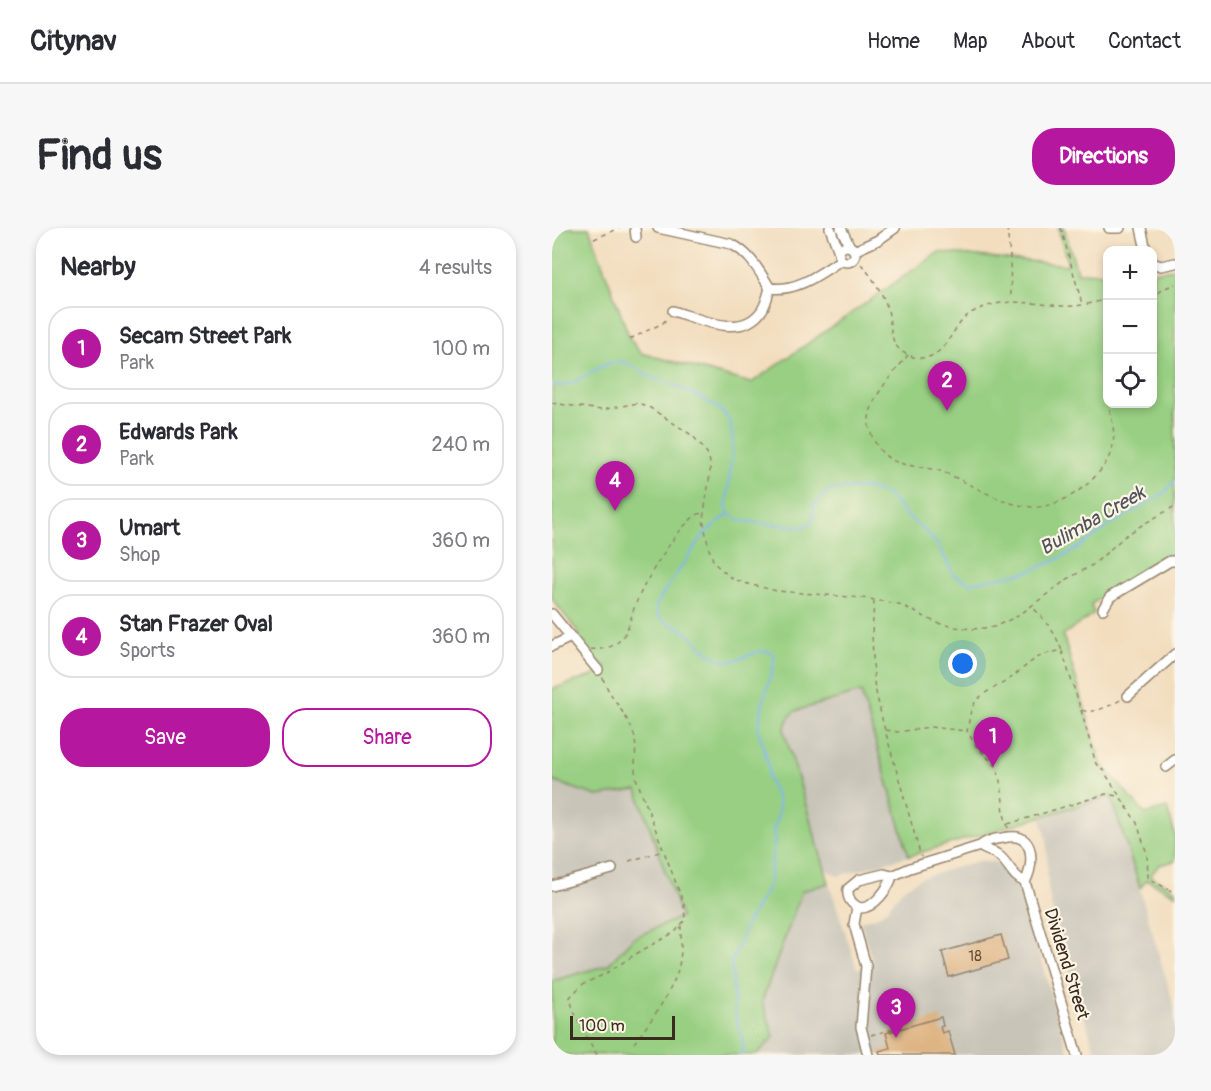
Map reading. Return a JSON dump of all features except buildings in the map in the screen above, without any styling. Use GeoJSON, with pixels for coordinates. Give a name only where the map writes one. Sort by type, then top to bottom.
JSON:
{"type":"FeatureCollection","features":[{"type":"Feature","properties":{"kind":"street"},"geometry":{"type":"LineString","coordinates":[[658,228],[731,244],[741,249],[750,257],[770,288],[764,308],[758,316],[750,322],[737,326],[726,326],[673,311]]}},
{"type":"Feature","properties":{"kind":"street"},"geometry":{"type":"LineString","coordinates":[[830,228],[840,256],[848,262],[853,252],[896,228]]}},
{"type":"Feature","properties":{"kind":"street"},"geometry":{"type":"LineString","coordinates":[[841,228],[853,252]]}},
{"type":"Feature","properties":{"kind":"street"},"geometry":{"type":"LineString","coordinates":[[1109,228],[1120,228]]}},
{"type":"Feature","properties":{"kind":"street"},"geometry":{"type":"LineString","coordinates":[[1141,228],[1145,246]]}},
{"type":"Feature","properties":{"kind":"street"},"geometry":{"type":"LineString","coordinates":[[770,288],[789,289],[819,274],[840,256],[842,247],[853,252]]}},
{"type":"Feature","properties":{"kind":"street"},"geometry":{"type":"LineString","coordinates":[[1157,265],[1175,263]]}},
{"type":"Feature","properties":{"kind":"street"},"geometry":{"type":"LineString","coordinates":[[1103,609],[1110,597],[1170,561],[1175,561]]}},
{"type":"Feature","properties":{"kind":"street"},"geometry":{"type":"LineString","coordinates":[[552,614],[598,670]]}},
{"type":"Feature","properties":{"kind":"street"},"geometry":{"type":"LineString","coordinates":[[552,646],[571,637]]}},
{"type":"Feature","properties":{"kind":"street"},"geometry":{"type":"LineString","coordinates":[[1128,696],[1175,654]]}},
{"type":"Feature","properties":{"kind":"street"},"geometry":{"type":"LineString","coordinates":[[1166,767],[1175,760]]}},
{"type":"Feature","properties":{"kind":"street"},"geometry":{"type":"LineString","coordinates":[[892,876],[891,883],[871,906],[856,907],[849,900],[848,889],[852,884],[884,874],[892,876],[980,846],[1007,833]]}},
{"type":"Feature","properties":{"kind":"street"},"geometry":{"type":"LineString","coordinates":[[1000,856],[1001,845],[1007,833]]}},
{"type":"Feature","properties":{"kind":"street","name":"Dividend Street"},"geometry":{"type":"LineString","coordinates":[[1007,833],[1020,837],[1029,846],[1031,861],[1029,875],[1025,882],[1077,1055]]}},
{"type":"Feature","properties":{"kind":"street","name":"Dividend Street"},"geometry":{"type":"LineString","coordinates":[[980,846],[983,850],[992,851],[1000,856],[1018,880],[1025,882]]}},
{"type":"Feature","properties":{"kind":"street"},"geometry":{"type":"LineString","coordinates":[[552,886],[612,869]]}},
{"type":"Feature","properties":{"kind":"street"},"geometry":{"type":"LineString","coordinates":[[856,907],[854,924],[866,966],[861,1027],[868,1055]]}},
{"type":"Feature","properties":{"kind":"path"},"geometry":{"type":"LineString","coordinates":[[594,239],[621,228]]}},
{"type":"Feature","properties":{"kind":"path"},"geometry":{"type":"LineString","coordinates":[[1007,228],[1011,301]]}},
{"type":"Feature","properties":{"kind":"path"},"geometry":{"type":"LineString","coordinates":[[1061,228],[1083,305]]}},
{"type":"Feature","properties":{"kind":"path"},"geometry":{"type":"LineString","coordinates":[[853,252],[881,293],[887,307],[895,344],[908,355],[918,358],[928,358],[943,348],[958,324],[971,313],[984,307],[1011,301],[1070,306],[1103,300]]}},
{"type":"Feature","properties":{"kind":"path"},"geometry":{"type":"LineString","coordinates":[[1157,294],[1175,284]]}},
{"type":"Feature","properties":{"kind":"path"},"geometry":{"type":"LineString","coordinates":[[630,339],[663,323],[673,311]]}},
{"type":"Feature","properties":{"kind":"path"},"geometry":{"type":"LineString","coordinates":[[908,355],[876,398],[870,411],[869,426],[875,443],[886,458],[901,464],[941,471],[1015,504],[1034,507],[1051,505],[1070,496],[1089,482],[1103,467],[1112,449],[1114,433],[1109,408]]}},
{"type":"Feature","properties":{"kind":"path"},"geometry":{"type":"LineString","coordinates":[[552,403],[601,410],[638,403],[693,436],[707,453],[710,462],[703,513],[707,541],[714,563],[730,577],[777,591],[899,604],[937,623],[973,629],[994,627],[1018,616],[1066,580],[1084,572],[1105,557],[1125,536],[1175,506]]}},
{"type":"Feature","properties":{"kind":"path"},"geometry":{"type":"LineString","coordinates":[[580,648],[598,650],[619,641],[651,570],[689,521],[697,514],[703,513]]}},
{"type":"Feature","properties":{"kind":"path"},"geometry":{"type":"LineString","coordinates":[[874,600],[872,634],[874,683],[924,864]]}},
{"type":"Feature","properties":{"kind":"path"},"geometry":{"type":"LineString","coordinates":[[1032,606],[1052,628],[1062,651],[1096,764],[1104,770],[1137,823],[1147,854],[1148,878],[1175,893]]}},
{"type":"Feature","properties":{"kind":"path"},"geometry":{"type":"LineString","coordinates":[[1007,833],[997,767],[976,747],[967,731],[972,707],[985,692],[1007,680],[1026,664],[1051,652],[1062,651]]}},
{"type":"Feature","properties":{"kind":"path"},"geometry":{"type":"LineString","coordinates":[[597,1055],[570,997],[583,984],[605,974],[675,932],[686,920],[684,904],[636,778],[634,734],[627,717],[598,670]]}},
{"type":"Feature","properties":{"kind":"path"},"geometry":{"type":"LineString","coordinates":[[1081,710],[1087,713],[1114,704],[1128,696]]}},
{"type":"Feature","properties":{"kind":"path"},"geometry":{"type":"LineString","coordinates":[[885,729],[898,732],[930,728],[967,731]]}},
{"type":"Feature","properties":{"kind":"path"},"geometry":{"type":"LineString","coordinates":[[1007,824],[1106,794],[1120,796]]}},
{"type":"Feature","properties":{"kind":"path"},"geometry":{"type":"LineString","coordinates":[[629,861],[664,850]]}},
{"type":"Feature","properties":{"kind":"path"},"geometry":{"type":"LineString","coordinates":[[634,1043],[653,1017],[675,979],[680,964],[681,925]]}},
{"type":"Feature","properties":{"kind":"path"},"geometry":{"type":"LineString","coordinates":[[864,1038],[894,1030],[886,1002]]}},
{"type":"Feature","properties":{"kind":"shaded area"},"geometry":{"type":"Polygon","coordinates":[[[861,692],[909,856],[838,876],[825,869],[784,731],[789,717],[795,711],[861,692]]]}},
{"type":"Feature","properties":{"kind":"shaded area"},"geometry":{"type":"Polygon","coordinates":[[[552,781],[597,796],[637,789],[681,917],[633,938],[608,965],[552,981],[552,781]]]}},
{"type":"Feature","properties":{"kind":"shaded area"},"geometry":{"type":"Polygon","coordinates":[[[1112,796],[1175,1009],[1175,1055],[1096,1055],[1052,909],[1048,887],[1047,840],[1041,818],[1112,796]]]}},
{"type":"Feature","properties":{"kind":"shaded area"},"geometry":{"type":"Polygon","coordinates":[[[979,861],[996,862],[1020,891],[1069,1055],[756,1055],[774,1037],[762,1001],[803,891],[829,883],[857,969],[873,963],[860,921],[877,917],[886,910],[903,889],[921,878],[979,861]]]}},
{"type":"Feature","properties":{"kind":"green space"},"geometry":{"type":"Polygon","coordinates":[[[552,228],[589,228],[630,339],[641,353],[751,383],[939,252],[1068,265],[1058,228],[1064,228],[1077,272],[1103,273],[1103,408],[1157,408],[1157,271],[1175,269],[1175,553],[1091,604],[1094,614],[1063,635],[1101,763],[1145,814],[1167,808],[1175,834],[1175,861],[1159,865],[1150,876],[1175,890],[1175,895],[1147,880],[1140,888],[1111,796],[909,856],[861,692],[795,711],[789,718],[784,731],[829,883],[802,891],[762,1001],[774,1037],[756,1055],[552,1055],[552,981],[608,965],[633,938],[681,917],[637,790],[597,796],[552,781],[552,689],[592,676],[607,667],[580,648],[579,633],[552,599],[552,228]]]}},
{"type":"Feature","properties":{"kind":"waterway","name":"Bulimba Creek"},"geometry":{"type":"LineString","coordinates":[[552,384],[566,385],[610,363],[623,362],[695,395],[723,413],[731,427],[732,448],[726,506],[729,514],[741,521],[804,527],[813,521],[814,505],[829,490],[865,488],[887,494],[937,544],[954,575],[970,583],[1027,572],[1054,561],[1163,494],[1175,481]]}},
{"type":"Feature","properties":{"kind":"waterway"},"geometry":{"type":"LineString","coordinates":[[729,514],[705,533],[656,606],[661,619],[683,630],[717,658],[729,661],[765,651],[774,656],[758,729],[769,767],[768,777],[778,801],[779,811],[773,832],[775,839],[770,883],[746,925],[731,963],[735,1011],[744,1047],[740,1055]]}},
{"type":"Feature","properties":{"kind":"place","name":"Edwards Park"},"geometry":{"type":"Point","coordinates":[947,411]}},
{"type":"Feature","properties":{"kind":"place","name":"Stan Frazer Oval"},"geometry":{"type":"Point","coordinates":[615,511]}},
{"type":"Feature","properties":{"kind":"place","name":"Secam Street Park"},"geometry":{"type":"Point","coordinates":[993,767]}},
{"type":"Feature","properties":{"kind":"place","name":"Umart"},"geometry":{"type":"Point","coordinates":[896,1038]}}]}
